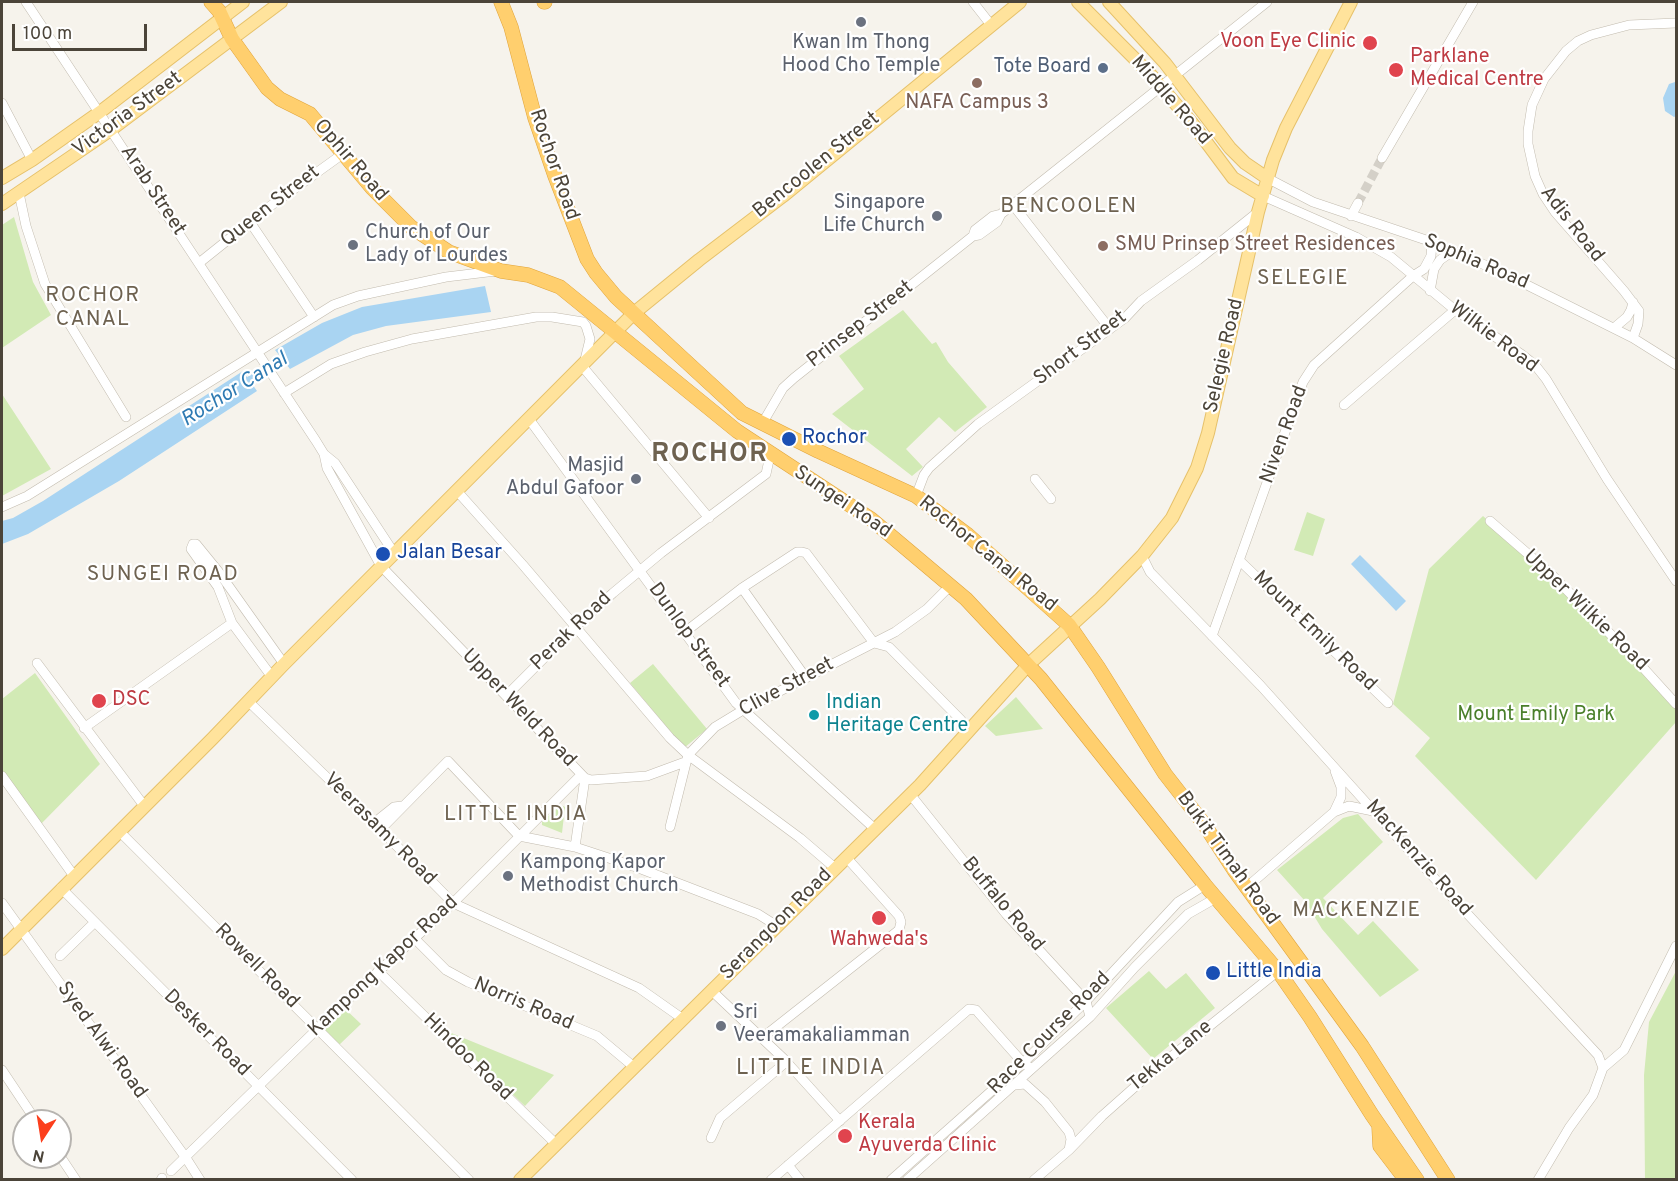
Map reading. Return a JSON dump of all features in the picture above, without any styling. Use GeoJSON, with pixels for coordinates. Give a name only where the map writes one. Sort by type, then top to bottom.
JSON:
{"type":"FeatureCollection","features":[{"type":"Feature","properties":{"kind":"highway","name":"Ophir Road"},"geometry":{"type":"LineString","coordinates":[[211,2],[219,11],[232,39],[267,88],[280,99],[310,114],[372,188],[399,216],[425,238],[449,252],[501,270],[528,275],[560,287],[616,332]]}},
{"type":"Feature","properties":{"kind":"highway","name":"Rochor Road"},"geometry":{"type":"LineString","coordinates":[[501,2],[511,27],[535,117],[584,250],[596,273],[616,297],[634,313]]}},
{"type":"Feature","properties":{"kind":"highway","name":"Rochor Canal Road"},"geometry":{"type":"LineString","coordinates":[[634,313],[742,413],[916,496],[968,535],[1070,625]]}},
{"type":"Feature","properties":{"kind":"highway","name":"Sungei Road"},"geometry":{"type":"LineString","coordinates":[[616,332],[737,431],[871,519],[951,585],[1028,665]]}},
{"type":"Feature","properties":{"kind":"highway"},"geometry":{"type":"LineString","coordinates":[[710,383],[705,385],[705,397],[717,414]]}},
{"type":"Feature","properties":{"kind":"highway","name":"Bukit Timah Road"},"geometry":{"type":"LineString","coordinates":[[1070,625],[1165,774],[1204,824],[1362,1046],[1448,1179]]}},
{"type":"Feature","properties":{"kind":"highway","name":"Bukit Timah Road"},"geometry":{"type":"LineString","coordinates":[[1028,665],[1205,885],[1278,971],[1378,1125],[1417,1179]]}},
{"type":"Feature","properties":{"kind":"highway"},"geometry":{"type":"LineString","coordinates":[[1378,1125],[1380,1146],[1406,1179]]}},
{"type":"Feature","properties":{"kind":"main road","name":"Victoria Street"},"geometry":{"type":"LineString","coordinates":[[2,178],[32,160],[100,112],[243,2]]}},
{"type":"Feature","properties":{"kind":"main road","name":"Victoria Street"},"geometry":{"type":"LineString","coordinates":[[2,204],[112,129],[281,2]]}},
{"type":"Feature","properties":{"kind":"main road","name":"Bencoolen Street"},"geometry":{"type":"LineString","coordinates":[[616,332],[634,313],[783,196],[1020,2]]}},
{"type":"Feature","properties":{"kind":"main road","name":"Middle Road"},"geometry":{"type":"LineString","coordinates":[[1078,2],[1192,123],[1233,178],[1263,196]]}},
{"type":"Feature","properties":{"kind":"main road","name":"Middle Road"},"geometry":{"type":"LineString","coordinates":[[1109,2],[1174,75],[1230,148],[1245,163],[1267,178]]}},
{"type":"Feature","properties":{"kind":"main road","name":"Selegie Road"},"geometry":{"type":"LineString","coordinates":[[1028,665],[1100,599],[1142,556],[1172,518],[1199,460],[1208,433],[1267,178],[1286,128],[1350,2]]}},
{"type":"Feature","properties":{"kind":"main road"},"geometry":{"type":"LineString","coordinates":[[2,949],[616,332]]}},
{"type":"Feature","properties":{"kind":"main road","name":"Serangoon Road"},"geometry":{"type":"LineString","coordinates":[[520,1179],[910,794],[966,728],[1028,665]]}},
{"type":"Feature","properties":{"kind":"street","name":"Arab Street"},"geometry":{"type":"LineString","coordinates":[[26,2],[112,129],[324,454]]}},
{"type":"Feature","properties":{"kind":"street"},"geometry":{"type":"LineString","coordinates":[[973,2],[991,25]]}},
{"type":"Feature","properties":{"kind":"street"},"geometry":{"type":"LineString","coordinates":[[1382,158],[1473,2]]}},
{"type":"Feature","properties":{"kind":"street","name":"Prinsep Street"},"geometry":{"type":"LineString","coordinates":[[762,424],[783,388],[794,378],[973,236],[975,230],[993,216],[1001,214],[1013,205],[1263,3]]}},
{"type":"Feature","properties":{"kind":"street","name":"Adis Road"},"geometry":{"type":"LineString","coordinates":[[1633,302],[1555,212],[1543,194],[1534,176],[1528,144],[1531,111],[1544,79],[1566,51],[1578,41],[1591,35],[1629,25],[1677,23]]}},
{"type":"Feature","properties":{"kind":"street"},"geometry":{"type":"LineString","coordinates":[[2,103],[32,160]]}},
{"type":"Feature","properties":{"kind":"street","name":"Queen Street"},"geometry":{"type":"LineString","coordinates":[[199,263],[250,222],[344,153]]}},
{"type":"Feature","properties":{"kind":"street","name":"Sophia Road"},"geometry":{"type":"LineString","coordinates":[[1267,178],[1313,202],[1432,242],[1500,272],[1614,328],[1677,365]]}},
{"type":"Feature","properties":{"kind":"street"},"geometry":{"type":"LineString","coordinates":[[19,193],[29,236],[45,284],[126,417]]}},
{"type":"Feature","properties":{"kind":"street","name":"Wilkie Road"},"geometry":{"type":"LineString","coordinates":[[1263,196],[1370,244],[1391,257],[1455,310],[1535,365],[1546,379],[1607,479],[1677,581]]}},
{"type":"Feature","properties":{"kind":"street"},"geometry":{"type":"LineString","coordinates":[[1352,216],[1359,203]]}},
{"type":"Feature","properties":{"kind":"street"},"geometry":{"type":"LineString","coordinates":[[1013,205],[1110,329]]}},
{"type":"Feature","properties":{"kind":"street","name":"Short Street"},"geometry":{"type":"LineString","coordinates":[[916,496],[924,475],[985,419],[1125,318],[1141,301],[1198,260],[1258,212]]}},
{"type":"Feature","properties":{"kind":"street"},"geometry":{"type":"LineString","coordinates":[[250,222],[314,317]]}},
{"type":"Feature","properties":{"kind":"street","name":"Niven Road"},"geometry":{"type":"LineString","coordinates":[[1212,636],[1303,382],[1314,365],[1413,276],[1424,269],[1428,263],[1432,242]]}},
{"type":"Feature","properties":{"kind":"street"},"geometry":{"type":"LineString","coordinates":[[1430,291],[1434,270],[1440,260],[1453,251]]}},
{"type":"Feature","properties":{"kind":"street"},"geometry":{"type":"LineString","coordinates":[[2,507],[27,496],[333,305],[358,296],[446,277],[501,270]]}},
{"type":"Feature","properties":{"kind":"street"},"geometry":{"type":"LineString","coordinates":[[1614,328],[1627,317],[1633,302]]}},
{"type":"Feature","properties":{"kind":"street"},"geometry":{"type":"LineString","coordinates":[[1633,302],[1640,316],[1633,338]]}},
{"type":"Feature","properties":{"kind":"street"},"geometry":{"type":"LineString","coordinates":[[1344,405],[1455,310]]}},
{"type":"Feature","properties":{"kind":"street"},"geometry":{"type":"LineString","coordinates":[[281,389],[330,364],[412,339],[536,317],[583,322],[590,339],[583,365],[709,518]]}},
{"type":"Feature","properties":{"kind":"street","name":"Dunlop Street"},"geometry":{"type":"LineString","coordinates":[[529,418],[743,710],[874,829]]}},
{"type":"Feature","properties":{"kind":"street","name":"Perak Road"},"geometry":{"type":"LineString","coordinates":[[506,696],[575,627],[640,570],[766,474],[769,460],[767,452]]}},
{"type":"Feature","properties":{"kind":"street"},"geometry":{"type":"LineString","coordinates":[[324,454],[335,463],[394,554]]}},
{"type":"Feature","properties":{"kind":"street","name":"Upper Weld Road"},"geometry":{"type":"LineString","coordinates":[[324,454],[327,468],[381,566],[583,776],[591,780],[647,776],[686,758]]}},
{"type":"Feature","properties":{"kind":"street"},"geometry":{"type":"LineString","coordinates":[[1035,479],[1052,499]]}},
{"type":"Feature","properties":{"kind":"street"},"geometry":{"type":"LineString","coordinates":[[457,491],[686,758],[800,838],[835,867]]}},
{"type":"Feature","properties":{"kind":"street","name":"Upper Wilkie Road"},"geometry":{"type":"LineString","coordinates":[[1490,521],[1550,573],[1677,704]]}},
{"type":"Feature","properties":{"kind":"street"},"geometry":{"type":"LineString","coordinates":[[685,632],[742,588],[797,552],[806,553],[879,644],[958,723],[966,728]]}},
{"type":"Feature","properties":{"kind":"street","name":"MacKenzie Road"},"geometry":{"type":"LineString","coordinates":[[1142,556],[1150,572],[1261,686],[1598,1055],[1603,1068]]}},
{"type":"Feature","properties":{"kind":"street","name":"Mount Emily Road"},"geometry":{"type":"LineString","coordinates":[[1239,560],[1388,703]]}},
{"type":"Feature","properties":{"kind":"street"},"geometry":{"type":"LineString","coordinates":[[272,677],[232,623],[222,585],[284,664]]}},
{"type":"Feature","properties":{"kind":"street","name":"Clive Street"},"geometry":{"type":"LineString","coordinates":[[686,758],[719,724],[806,678],[879,644],[927,609],[951,585]]}},
{"type":"Feature","properties":{"kind":"street"},"geometry":{"type":"LineString","coordinates":[[742,588],[806,678]]}},
{"type":"Feature","properties":{"kind":"street"},"geometry":{"type":"LineString","coordinates":[[84,728],[232,623]]}},
{"type":"Feature","properties":{"kind":"street"},"geometry":{"type":"LineString","coordinates":[[37,663],[145,807]]}},
{"type":"Feature","properties":{"kind":"street","name":"Veerasamy Road"},"geometry":{"type":"LineString","coordinates":[[249,702],[453,903],[639,988],[682,1019]]}},
{"type":"Feature","properties":{"kind":"street"},"geometry":{"type":"LineString","coordinates":[[670,827],[686,758]]}},
{"type":"Feature","properties":{"kind":"street"},"geometry":{"type":"LineString","coordinates":[[377,826],[399,812],[402,806],[448,761],[519,836],[574,847],[679,882],[758,914],[777,926]]}},
{"type":"Feature","properties":{"kind":"street"},"geometry":{"type":"LineString","coordinates":[[1334,812],[1341,796],[1341,787],[1335,768]]}},
{"type":"Feature","properties":{"kind":"street"},"geometry":{"type":"LineString","coordinates":[[2,776],[74,876]]}},
{"type":"Feature","properties":{"kind":"street"},"geometry":{"type":"LineString","coordinates":[[574,847],[583,776]]}},
{"type":"Feature","properties":{"kind":"street","name":"Kampong Kapor Road"},"geometry":{"type":"LineString","coordinates":[[171,1171],[583,776]]}},
{"type":"Feature","properties":{"kind":"street","name":"Buffalo Road"},"geometry":{"type":"LineString","coordinates":[[910,794],[1006,914],[1086,1001],[1090,1017]]}},
{"type":"Feature","properties":{"kind":"street"},"geometry":{"type":"LineString","coordinates":[[1247,887],[1334,812],[1349,806],[1374,811]]}},
{"type":"Feature","properties":{"kind":"street","name":"Rowell Road"},"geometry":{"type":"LineString","coordinates":[[119,831],[469,1179]]}},
{"type":"Feature","properties":{"kind":"street"},"geometry":{"type":"LineString","coordinates":[[762,1038],[899,930],[899,916],[846,857]]}},
{"type":"Feature","properties":{"kind":"street","name":"Race Course Road"},"geometry":{"type":"LineString","coordinates":[[891,1179],[1023,1063],[1086,1001],[1178,903],[1205,885]]}},
{"type":"Feature","properties":{"kind":"street","name":"Desker Road"},"geometry":{"type":"LineString","coordinates":[[61,888],[352,1179]]}},
{"type":"Feature","properties":{"kind":"street","name":"Race Course Road"},"geometry":{"type":"LineString","coordinates":[[908,1179],[1090,1017],[1188,914],[1216,898]]}},
{"type":"Feature","properties":{"kind":"street","name":"Syed Alwi Road"},"geometry":{"type":"LineString","coordinates":[[2,903],[200,1179]]}},
{"type":"Feature","properties":{"kind":"street"},"geometry":{"type":"LineString","coordinates":[[60,956],[95,922]]}},
{"type":"Feature","properties":{"kind":"street","name":"Norris Road"},"geometry":{"type":"LineString","coordinates":[[415,939],[446,970],[471,983],[597,1036],[634,1067]]}},
{"type":"Feature","properties":{"kind":"street"},"geometry":{"type":"LineString","coordinates":[[1142,941],[1152,951]]}},
{"type":"Feature","properties":{"kind":"street"},"geometry":{"type":"LineString","coordinates":[[1538,1179],[1569,1128],[1593,1095],[1603,1068],[1624,1050],[1677,946]]}},
{"type":"Feature","properties":{"kind":"street","name":"Hindoo Road"},"geometry":{"type":"LineString","coordinates":[[378,971],[556,1144]]}},
{"type":"Feature","properties":{"kind":"street","name":"Tekka Lane"},"geometry":{"type":"LineString","coordinates":[[1034,1179],[1069,1150],[1102,1116],[1146,1077],[1278,971]]}},
{"type":"Feature","properties":{"kind":"street"},"geometry":{"type":"LineString","coordinates":[[712,991],[786,1062],[840,1121]]}},
{"type":"Feature","properties":{"kind":"street"},"geometry":{"type":"LineString","coordinates":[[771,1179],[967,1010],[974,1009],[1023,1063],[1034,1067]]}},
{"type":"Feature","properties":{"kind":"street"},"geometry":{"type":"LineString","coordinates":[[711,1138],[720,1118],[786,1062]]}},
{"type":"Feature","properties":{"kind":"street"},"geometry":{"type":"LineString","coordinates":[[2,1070],[28,1109]]}},
{"type":"Feature","properties":{"kind":"street"},"geometry":{"type":"LineString","coordinates":[[1014,1085],[1025,1084],[1045,1102],[1069,1132],[1071,1139],[1069,1150]]}},
{"type":"Feature","properties":{"kind":"street"},"geometry":{"type":"LineString","coordinates":[[788,1165],[800,1179]]}},
{"type":"Feature","properties":{"kind":"green space"},"geometry":{"type":"Polygon","coordinates":[[[14,217],[33,282],[51,315],[2,348],[2,225],[14,217]]]}},
{"type":"Feature","properties":{"kind":"green space"},"geometry":{"type":"Polygon","coordinates":[[[903,310],[932,344],[936,342],[948,362],[987,407],[955,432],[939,417],[906,449],[923,467],[912,476],[832,414],[864,389],[839,356],[903,310]]]}},
{"type":"Feature","properties":{"kind":"green space"},"geometry":{"type":"Polygon","coordinates":[[[2,394],[51,469],[2,496],[2,394]]]}},
{"type":"Feature","properties":{"kind":"green space"},"geometry":{"type":"Polygon","coordinates":[[[1307,512],[1325,519],[1313,556],[1294,550],[1307,512]]]}},
{"type":"Feature","properties":{"kind":"green space","name":"Mount Emily Park"},"geometry":{"type":"Polygon","coordinates":[[[1483,516],[1539,566],[1676,705],[1676,722],[1536,880],[1415,756],[1430,738],[1393,704],[1429,569],[1483,516]]]}},
{"type":"Feature","properties":{"kind":"green space"},"geometry":{"type":"Polygon","coordinates":[[[653,664],[707,729],[684,748],[630,683],[653,664]]]}},
{"type":"Feature","properties":{"kind":"green space"},"geometry":{"type":"Polygon","coordinates":[[[35,673],[100,764],[40,825],[2,772],[2,699],[35,673]]]}},
{"type":"Feature","properties":{"kind":"green space"},"geometry":{"type":"Polygon","coordinates":[[[1016,697],[1043,729],[996,736],[985,726],[1016,697]]]}},
{"type":"Feature","properties":{"kind":"green space"},"geometry":{"type":"Polygon","coordinates":[[[561,805],[565,807],[562,833],[542,825],[542,821],[561,805]]]}},
{"type":"Feature","properties":{"kind":"green space"},"geometry":{"type":"Polygon","coordinates":[[[1358,814],[1383,842],[1323,898],[1358,935],[1373,921],[1419,970],[1380,997],[1322,929],[1305,901],[1277,870],[1343,818],[1358,814]]]}},
{"type":"Feature","properties":{"kind":"green space"},"geometry":{"type":"Polygon","coordinates":[[[1149,971],[1166,989],[1186,973],[1215,1008],[1153,1059],[1106,1008],[1149,971]]]}},
{"type":"Feature","properties":{"kind":"green space"},"geometry":{"type":"Polygon","coordinates":[[[1676,971],[1676,1179],[1645,1179],[1644,1075],[1649,1022],[1676,971]]]}},
{"type":"Feature","properties":{"kind":"green space"},"geometry":{"type":"Polygon","coordinates":[[[342,1006],[361,1024],[339,1045],[321,1027],[342,1006]]]}},
{"type":"Feature","properties":{"kind":"green space"},"geometry":{"type":"Polygon","coordinates":[[[444,1030],[554,1075],[525,1106],[444,1030]]]}},
{"type":"Feature","properties":{"kind":"water"},"geometry":{"type":"Polygon","coordinates":[[[1675,82],[1676,116],[1674,117],[1665,111],[1663,98],[1669,84],[1675,82]]]}},
{"type":"Feature","properties":{"kind":"water"},"geometry":{"type":"Polygon","coordinates":[[[485,286],[491,312],[386,326],[353,335],[290,369],[275,350],[322,323],[362,307],[485,286]]]}},
{"type":"Feature","properties":{"kind":"water"},"geometry":{"type":"Polygon","coordinates":[[[243,371],[257,391],[119,481],[28,534],[2,544],[2,521],[13,518],[43,501],[243,371]]]}},
{"type":"Feature","properties":{"kind":"water"},"geometry":{"type":"Polygon","coordinates":[[[1360,555],[1406,601],[1396,611],[1351,564],[1360,555]]]}},
{"type":"Feature","properties":{"kind":"waterway","name":"Rochor Canal"},"geometry":{"type":"LineString","coordinates":[[240,387],[292,354]]}},
{"type":"Feature","properties":{"kind":"tunnel"},"geometry":{"type":"LineString","coordinates":[[1358,203],[1382,158]]}},
{"type":"Feature","properties":{"kind":"place","name":"Kwan Im Thong Hood Cho Temple"},"geometry":{"type":"Point","coordinates":[861,22]}},
{"type":"Feature","properties":{"kind":"place","name":"Voon Eye Clinic"},"geometry":{"type":"Point","coordinates":[1370,43]}},
{"type":"Feature","properties":{"kind":"place","name":"Tote Board"},"geometry":{"type":"Point","coordinates":[1103,68]}},
{"type":"Feature","properties":{"kind":"place","name":"Parklane Medical Centre"},"geometry":{"type":"Point","coordinates":[1396,70]}},
{"type":"Feature","properties":{"kind":"place","name":"NAFA Campus 3"},"geometry":{"type":"Point","coordinates":[977,83]}},
{"type":"Feature","properties":{"kind":"place","name":"Singapore Life Church"},"geometry":{"type":"Point","coordinates":[937,216]}},
{"type":"Feature","properties":{"kind":"place","name":"Church of Our Lady of Lourdes"},"geometry":{"type":"Point","coordinates":[353,245]}},
{"type":"Feature","properties":{"kind":"place","name":"SMU Prinsep Street Residences"},"geometry":{"type":"Point","coordinates":[1103,246]}},
{"type":"Feature","properties":{"kind":"place","name":"Rochor"},"geometry":{"type":"Point","coordinates":[789,439]}},
{"type":"Feature","properties":{"kind":"place","name":"Masjid Abdul Gafoor"},"geometry":{"type":"Point","coordinates":[636,479]}},
{"type":"Feature","properties":{"kind":"place","name":"Jalan Besar"},"geometry":{"type":"Point","coordinates":[383,554]}},
{"type":"Feature","properties":{"kind":"place","name":"DSC"},"geometry":{"type":"Point","coordinates":[99,701]}},
{"type":"Feature","properties":{"kind":"place","name":"Indian Heritage Centre"},"geometry":{"type":"Point","coordinates":[814,715]}},
{"type":"Feature","properties":{"kind":"place","name":"Kampong Kapor Methodist Church"},"geometry":{"type":"Point","coordinates":[508,876]}},
{"type":"Feature","properties":{"kind":"place","name":"Wahweda's"},"geometry":{"type":"Point","coordinates":[879,918]}},
{"type":"Feature","properties":{"kind":"place","name":"Little India"},"geometry":{"type":"Point","coordinates":[1213,973]}},
{"type":"Feature","properties":{"kind":"place","name":"Sri Veeramakaliamman"},"geometry":{"type":"Point","coordinates":[721,1026]}},
{"type":"Feature","properties":{"kind":"place","name":"Kerala Ayuverda Clinic"},"geometry":{"type":"Point","coordinates":[845,1136]}},
{"type":"Feature","properties":{"kind":"district","name":"BENCOOLEN"},"geometry":{"type":"Point","coordinates":[1069,208]}},
{"type":"Feature","properties":{"kind":"district","name":"SELEGIE"},"geometry":{"type":"Point","coordinates":[1303,280]}},
{"type":"Feature","properties":{"kind":"district","name":"ROCHOR CANAL"},"geometry":{"type":"Point","coordinates":[93,309]}},
{"type":"Feature","properties":{"kind":"district","name":"ROCHOR"},"geometry":{"type":"Point","coordinates":[710,456]}},
{"type":"Feature","properties":{"kind":"district","name":"SUNGEI ROAD"},"geometry":{"type":"Point","coordinates":[163,576]}},
{"type":"Feature","properties":{"kind":"district","name":"LITTLE INDIA"},"geometry":{"type":"Point","coordinates":[516,816]}},
{"type":"Feature","properties":{"kind":"district","name":"MACKENZIE"},"geometry":{"type":"Point","coordinates":[1357,912]}},
{"type":"Feature","properties":{"kind":"district","name":"LITTLE INDIA"},"geometry":{"type":"Point","coordinates":[811,1070]}}]}
